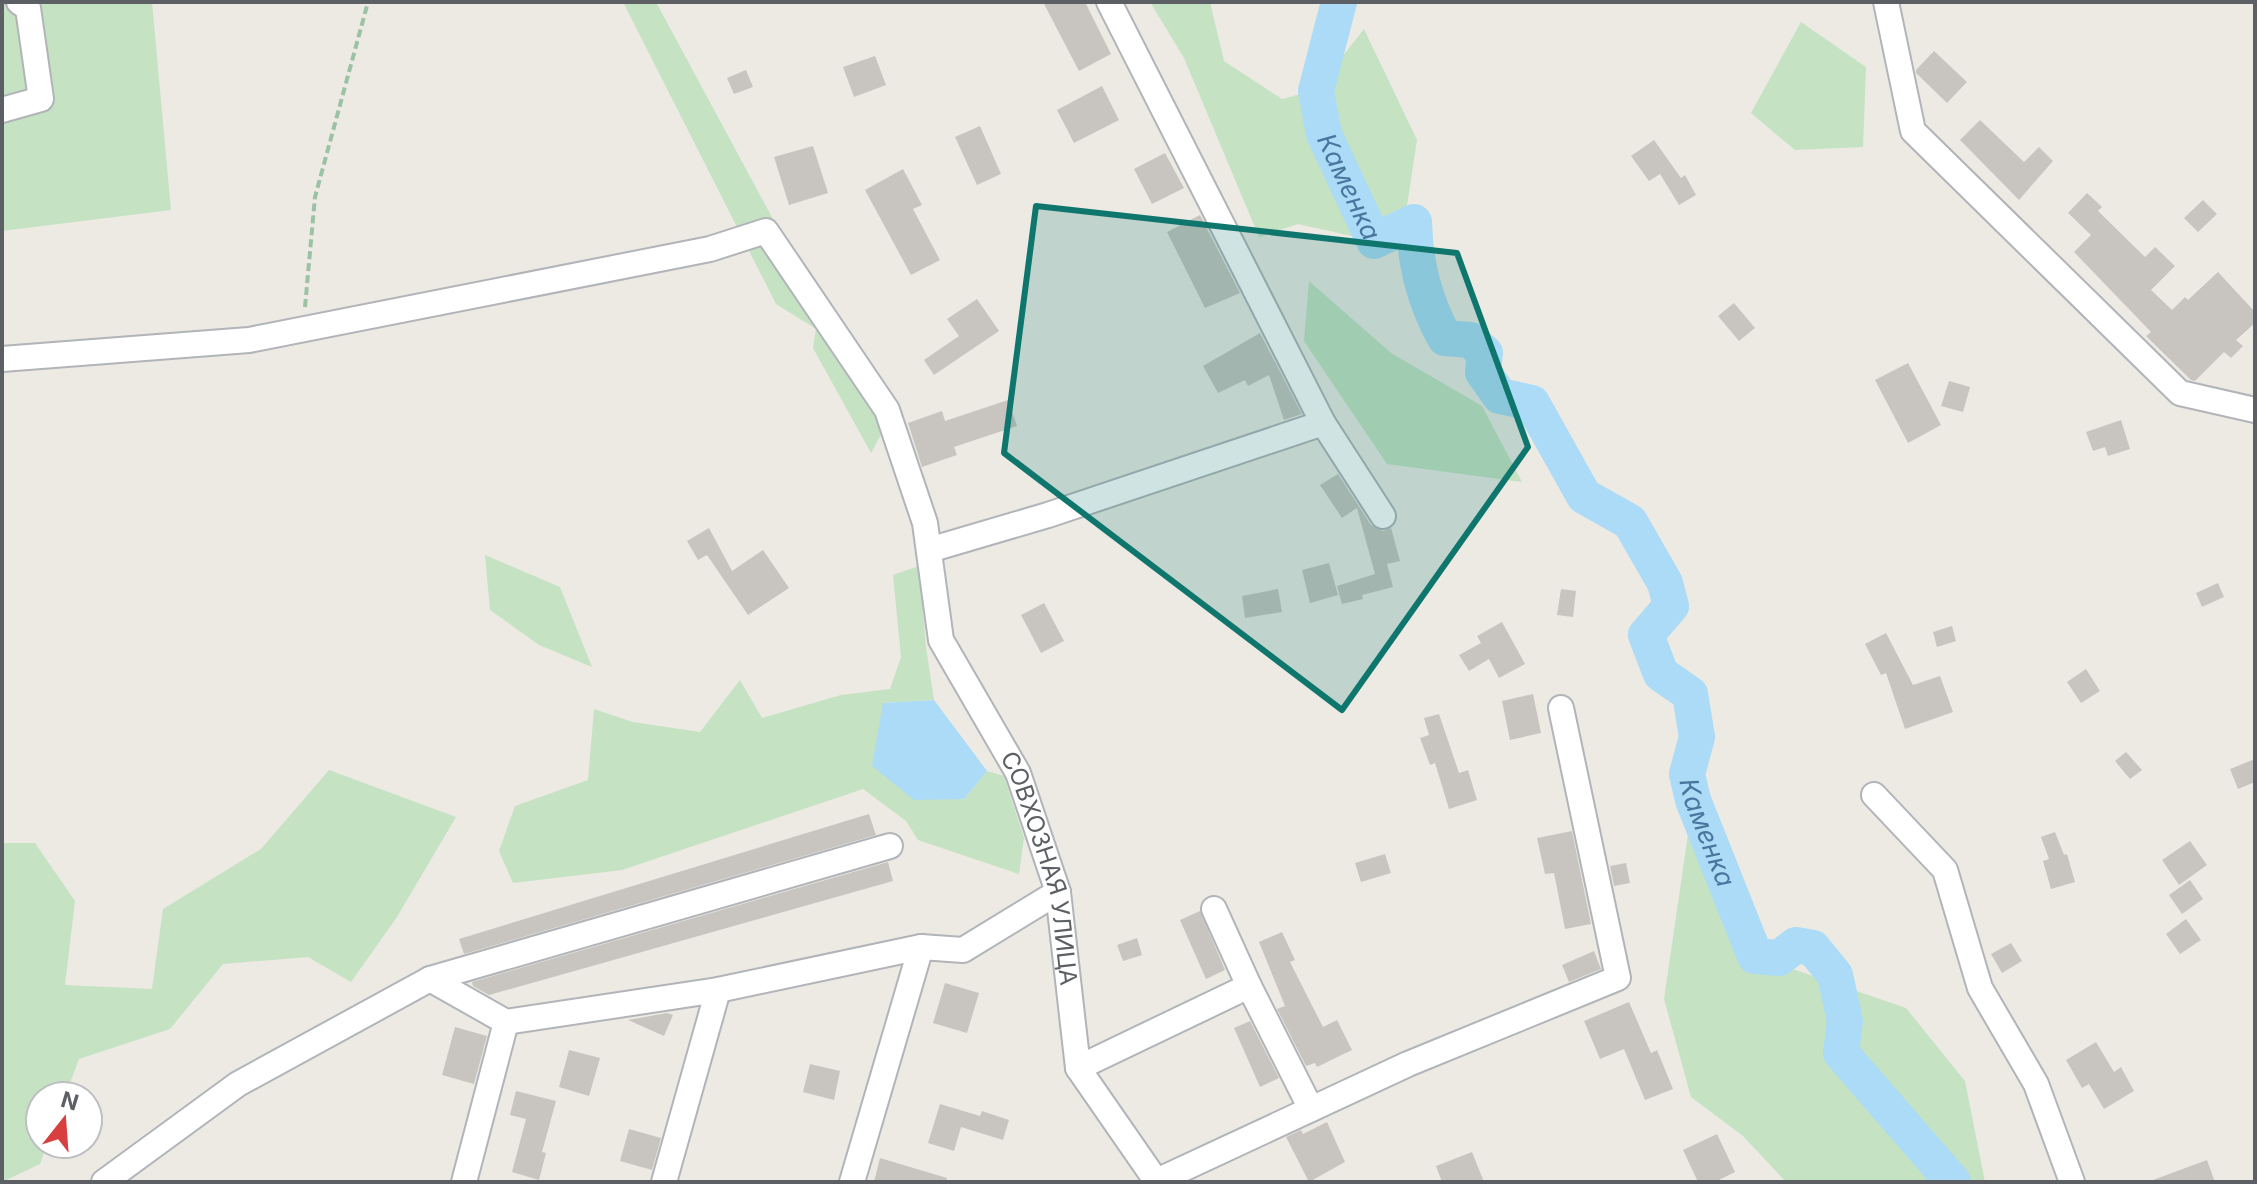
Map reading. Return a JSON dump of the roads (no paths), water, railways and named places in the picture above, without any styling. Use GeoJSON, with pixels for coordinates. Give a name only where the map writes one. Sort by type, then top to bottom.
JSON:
{"type":"FeatureCollection","features":[{"type":"Feature","properties":{"kind":"street"},"geometry":{"type":"LineString","coordinates":[[2,110],[41,99],[28,8],[19,2]]}},
{"type":"Feature","properties":{"kind":"street"},"geometry":{"type":"LineString","coordinates":[[1109,2],[1323,423],[1383,516]]}},
{"type":"Feature","properties":{"kind":"street"},"geometry":{"type":"LineString","coordinates":[[1886,2],[1913,131],[2180,393],[2255,410]]}},
{"type":"Feature","properties":{"kind":"street","name":"СОВХОЗНАЯ УЛИЦА"},"geometry":{"type":"LineString","coordinates":[[2,359],[249,340],[710,249],[766,231],[887,410],[925,523],[941,640],[1018,773],[1058,892],[1078,1068],[1157,1182]]}},
{"type":"Feature","properties":{"kind":"street"},"geometry":{"type":"LineString","coordinates":[[929,550],[1048,515],[1323,423]]}},
{"type":"Feature","properties":{"kind":"street"},"geometry":{"type":"LineString","coordinates":[[1157,1182],[1408,1064],[1618,978],[1561,708]]}},
{"type":"Feature","properties":{"kind":"street"},"geometry":{"type":"LineString","coordinates":[[1874,795],[1945,870],[1980,988],[2036,1084],[2072,1182]]}},
{"type":"Feature","properties":{"kind":"street"},"geometry":{"type":"LineString","coordinates":[[104,1182],[238,1084],[430,979],[890,846]]}},
{"type":"Feature","properties":{"kind":"street"},"geometry":{"type":"LineString","coordinates":[[430,979],[506,1022],[718,990],[921,947],[963,950],[1058,892]]}},
{"type":"Feature","properties":{"kind":"street"},"geometry":{"type":"LineString","coordinates":[[1214,909],[1311,1109]]}},
{"type":"Feature","properties":{"kind":"street"},"geometry":{"type":"LineString","coordinates":[[852,1182],[921,947]]}},
{"type":"Feature","properties":{"kind":"street"},"geometry":{"type":"LineString","coordinates":[[1078,1068],[1249,986]]}},
{"type":"Feature","properties":{"kind":"street"},"geometry":{"type":"LineString","coordinates":[[664,1182],[718,990]]}},
{"type":"Feature","properties":{"kind":"street"},"geometry":{"type":"LineString","coordinates":[[464,1182],[506,1022]]}},
{"type":"Feature","properties":{"kind":"water"},"geometry":{"type":"Polygon","coordinates":[[[934,700],[987,771],[964,799],[914,800],[872,766],[883,703],[934,700]]]}},
{"type":"Feature","properties":{"kind":"waterway","name":"Каменка"},"geometry":{"type":"LineString","coordinates":[[1339,2],[1316,91],[1324,134],[1374,241],[1414,222],[1422,282],[1445,338],[1470,340],[1485,353],[1483,372],[1500,396],[1532,403],[1584,496],[1630,522],[1665,583],[1671,606],[1646,635],[1661,674],[1690,694],[1697,737],[1687,774],[1693,800],[1755,956],[1779,958],[1796,945],[1813,948],[1835,975],[1845,1021],[1841,1053],[1953,1182]]}}]}
